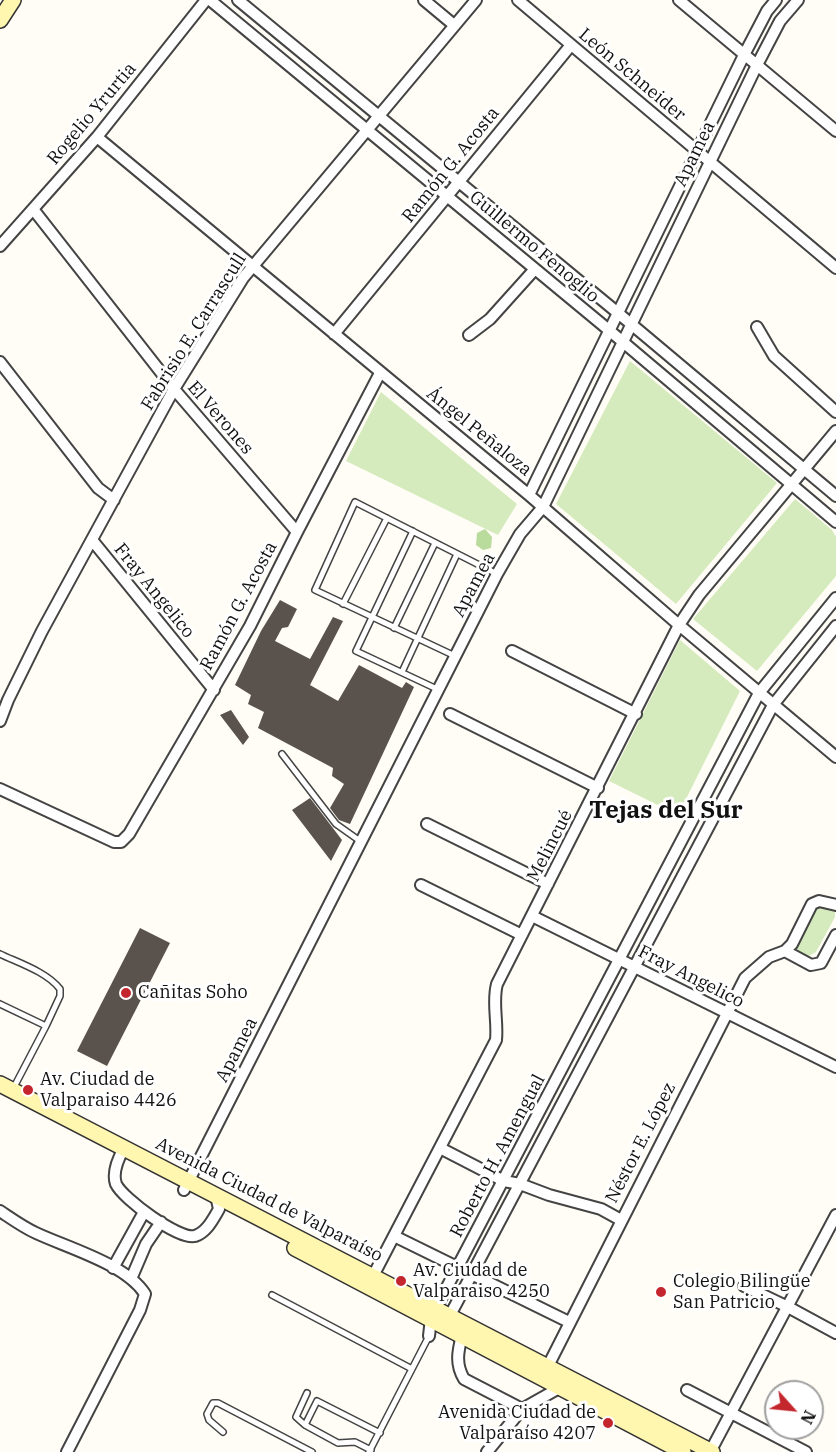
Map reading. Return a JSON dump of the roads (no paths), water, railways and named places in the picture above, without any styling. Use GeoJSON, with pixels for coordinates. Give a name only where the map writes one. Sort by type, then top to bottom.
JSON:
{"type":"FeatureCollection","features":[{"type":"Feature","properties":{"kind":"main road"},"geometry":{"type":"LineString","coordinates":[[0,20],[13,0]]}},
{"type":"Feature","properties":{"kind":"main road","name":"Avenida Ciudad de Valparaíso"},"geometry":{"type":"LineString","coordinates":[[4,1090],[440,1317],[547,1368],[711,1452]]}},
{"type":"Feature","properties":{"kind":"main road","name":"Avenida Ciudad de Valparaíso"},"geometry":{"type":"LineString","coordinates":[[217,1202],[373,1276],[440,1317],[462,1335],[683,1452]]}},
{"type":"Feature","properties":{"kind":"street","name":"Guillermo Fenoglio"},"geometry":{"type":"LineString","coordinates":[[208,0],[610,331],[836,522]]}},
{"type":"Feature","properties":{"kind":"street","name":"Rogelio Yrurtia"},"geometry":{"type":"LineString","coordinates":[[0,246],[97,137],[208,0]]}},
{"type":"Feature","properties":{"kind":"street","name":"Guillermo Fenoglio"},"geometry":{"type":"LineString","coordinates":[[238,0],[632,324],[836,496]]}},
{"type":"Feature","properties":{"kind":"street"},"geometry":{"type":"LineString","coordinates":[[424,0],[454,25]]}},
{"type":"Feature","properties":{"kind":"street","name":"Fabrisio E. Carrascull"},"geometry":{"type":"LineString","coordinates":[[0,721],[42,631],[174,389],[252,266],[476,0]]}},
{"type":"Feature","properties":{"kind":"street","name":"León Schneider"},"geometry":{"type":"LineString","coordinates":[[518,0],[836,268]]}},
{"type":"Feature","properties":{"kind":"street"},"geometry":{"type":"LineString","coordinates":[[679,0],[836,131]]}},
{"type":"Feature","properties":{"kind":"street","name":"Apamea"},"geometry":{"type":"LineString","coordinates":[[529,495],[744,55],[767,11],[776,0]]}},
{"type":"Feature","properties":{"kind":"street","name":"Apamea"},"geometry":{"type":"LineString","coordinates":[[186,1186],[497,574],[520,534],[543,507],[757,65],[780,21],[798,0]]}},
{"type":"Feature","properties":{"kind":"street","name":"Ramón G. Acosta"},"geometry":{"type":"LineString","coordinates":[[334,334],[571,45]]}},
{"type":"Feature","properties":{"kind":"street","name":"Ángel Peñaloza"},"geometry":{"type":"LineString","coordinates":[[97,137],[529,495],[836,758]]}},
{"type":"Feature","properties":{"kind":"street","name":"El Verones"},"geometry":{"type":"LineString","coordinates":[[33,209],[174,389],[297,532]]}},
{"type":"Feature","properties":{"kind":"street"},"geometry":{"type":"LineString","coordinates":[[468,335],[490,319],[535,269]]}},
{"type":"Feature","properties":{"kind":"street"},"geometry":{"type":"LineString","coordinates":[[757,327],[774,356],[836,412]]}},
{"type":"Feature","properties":{"kind":"street"},"geometry":{"type":"LineString","coordinates":[[0,362],[99,488],[114,500]]}},
{"type":"Feature","properties":{"kind":"street","name":"Ramón G. Acosta"},"geometry":{"type":"LineString","coordinates":[[0,789],[114,842],[121,842],[129,834],[250,626],[380,373]]}},
{"type":"Feature","properties":{"kind":"street","name":"Melincué"},"geometry":{"type":"LineString","coordinates":[[373,1276],[496,1040],[494,994],[497,984],[636,714],[679,625],[699,595],[836,431]]}},
{"type":"Feature","properties":{"kind":"street","name":"Fray Angelico"},"geometry":{"type":"LineString","coordinates":[[92,540],[213,690]]}},
{"type":"Feature","properties":{"kind":"street","name":"Roberto H. Amengual"},"geometry":{"type":"LineString","coordinates":[[440,1317],[457,1268],[759,693],[836,598]]}},
{"type":"Feature","properties":{"kind":"street","name":"Roberto H. Amengual"},"geometry":{"type":"LineString","coordinates":[[429,1336],[440,1317],[472,1275],[773,705],[836,626]]}},
{"type":"Feature","properties":{"kind":"street"},"geometry":{"type":"LineString","coordinates":[[512,651],[636,714]]}},
{"type":"Feature","properties":{"kind":"street"},"geometry":{"type":"LineString","coordinates":[[450,714],[598,788]]}},
{"type":"Feature","properties":{"kind":"street"},"geometry":{"type":"LineString","coordinates":[[427,824],[548,884]]}},
{"type":"Feature","properties":{"kind":"street"},"geometry":{"type":"LineString","coordinates":[[421,885],[522,935]]}},
{"type":"Feature","properties":{"kind":"street","name":"Néstor E. López"},"geometry":{"type":"LineString","coordinates":[[547,1368],[745,978],[769,957],[785,951],[792,944],[813,904],[819,901],[836,905]]}},
{"type":"Feature","properties":{"kind":"street","name":"Fray Angelico"},"geometry":{"type":"LineString","coordinates":[[532,916],[836,1067]]}},
{"type":"Feature","properties":{"kind":"street"},"geometry":{"type":"LineString","coordinates":[[785,951],[816,965],[821,963],[836,935]]}},
{"type":"Feature","properties":{"kind":"street"},"geometry":{"type":"LineString","coordinates":[[440,1148],[504,1181],[601,1209],[621,1220]]}},
{"type":"Feature","properties":{"kind":"street"},"geometry":{"type":"LineString","coordinates":[[122,1153],[115,1174],[116,1183],[123,1193],[144,1212],[185,1236],[196,1236],[209,1225],[217,1202]]}},
{"type":"Feature","properties":{"kind":"street"},"geometry":{"type":"LineString","coordinates":[[0,1211],[23,1227],[71,1246],[113,1268],[139,1284],[146,1294],[67,1452]]}},
{"type":"Feature","properties":{"kind":"street"},"geometry":{"type":"LineString","coordinates":[[113,1268],[144,1212]]}},
{"type":"Feature","properties":{"kind":"street"},"geometry":{"type":"LineString","coordinates":[[711,1452],[836,1215]]}},
{"type":"Feature","properties":{"kind":"street"},"geometry":{"type":"LineString","coordinates":[[131,1279],[146,1244],[161,1222]]}},
{"type":"Feature","properties":{"kind":"street"},"geometry":{"type":"LineString","coordinates":[[394,1236],[569,1322]]}},
{"type":"Feature","properties":{"kind":"street"},"geometry":{"type":"LineString","coordinates":[[744,1286],[836,1333]]}},
{"type":"Feature","properties":{"kind":"street"},"geometry":{"type":"LineString","coordinates":[[462,1335],[457,1355],[459,1371],[464,1379],[522,1409]]}},
{"type":"Feature","properties":{"kind":"street"},"geometry":{"type":"LineString","coordinates":[[487,1452],[522,1409],[561,1387]]}},
{"type":"Feature","properties":{"kind":"street"},"geometry":{"type":"LineString","coordinates":[[687,1390],[806,1452]]}},
{"type":"Feature","properties":{"kind":"lane"},"geometry":{"type":"LineString","coordinates":[[455,656],[315,590],[355,502],[497,574]]}},
{"type":"Feature","properties":{"kind":"lane"},"geometry":{"type":"LineString","coordinates":[[343,604],[387,518]]}},
{"type":"Feature","properties":{"kind":"lane"},"geometry":{"type":"LineString","coordinates":[[412,531],[370,616],[356,651],[439,690]]}},
{"type":"Feature","properties":{"kind":"lane"},"geometry":{"type":"LineString","coordinates":[[394,628],[435,543]]}},
{"type":"Feature","properties":{"kind":"lane"},"geometry":{"type":"LineString","coordinates":[[402,672],[457,554]]}},
{"type":"Feature","properties":{"kind":"lane"},"geometry":{"type":"LineString","coordinates":[[282,754],[336,824],[362,842]]}},
{"type":"Feature","properties":{"kind":"lane"},"geometry":{"type":"LineString","coordinates":[[0,954],[35,971],[55,983],[60,989],[60,996],[46,1026],[4,1090]]}},
{"type":"Feature","properties":{"kind":"lane"},"geometry":{"type":"LineString","coordinates":[[0,1004],[46,1026]]}},
{"type":"Feature","properties":{"kind":"lane"},"geometry":{"type":"LineString","coordinates":[[272,1295],[412,1369]]}},
{"type":"Feature","properties":{"kind":"lane"},"geometry":{"type":"LineString","coordinates":[[307,1393],[296,1417],[305,1425],[338,1443],[356,1442],[370,1451],[429,1336]]}},
{"type":"Feature","properties":{"kind":"lane"},"geometry":{"type":"LineString","coordinates":[[305,1425],[317,1401],[380,1433]]}},
{"type":"Feature","properties":{"kind":"lane"},"geometry":{"type":"LineString","coordinates":[[223,1432],[209,1419],[207,1414],[213,1403],[218,1403],[312,1452]]}},
{"type":"Feature","properties":{"kind":"place","name":"Cañitas Soho"},"geometry":{"type":"Point","coordinates":[126,993]}},
{"type":"Feature","properties":{"kind":"place","name":"Av. Ciudad de Valparaiso 4426"},"geometry":{"type":"Point","coordinates":[28,1090]}},
{"type":"Feature","properties":{"kind":"place","name":"Av. Ciudad de Valparaiso 4250"},"geometry":{"type":"Point","coordinates":[401,1281]}},
{"type":"Feature","properties":{"kind":"place","name":"Colegio Bilingüe San Patricio"},"geometry":{"type":"Point","coordinates":[661,1292]}},
{"type":"Feature","properties":{"kind":"place","name":"Avenida Ciudad de Valparaíso 4207"},"geometry":{"type":"Point","coordinates":[608,1423]}},
{"type":"Feature","properties":{"kind":"district","name":"Tejas del Sur"},"geometry":{"type":"Point","coordinates":[666,811]}}]}
